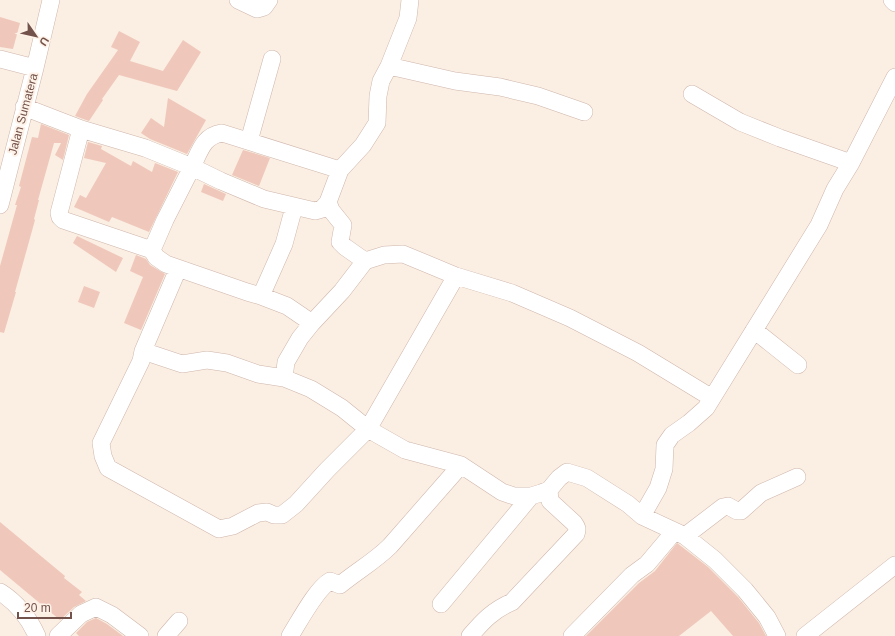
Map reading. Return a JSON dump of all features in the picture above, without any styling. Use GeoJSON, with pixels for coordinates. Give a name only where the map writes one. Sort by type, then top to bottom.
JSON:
{"type":"FeatureCollection","features":[{"type":"Feature","properties":{"kind":"street","name":"Jalan Sumatera"},"geometry":{"type":"LineString","coordinates":[[0,205],[51,0]]}},
{"type":"Feature","properties":{"kind":"street"},"geometry":{"type":"LineString","coordinates":[[238,0],[257,9],[267,3]]}},
{"type":"Feature","properties":{"kind":"street"},"geometry":{"type":"LineString","coordinates":[[24,107],[82,129],[145,148],[264,199],[315,211],[322,209],[328,202],[340,170],[363,145],[377,123],[378,96],[381,81],[389,66],[408,18],[410,0]]}},
{"type":"Feature","properties":{"kind":"street"},"geometry":{"type":"LineString","coordinates":[[0,59],[35,68]]}},
{"type":"Feature","properties":{"kind":"street"},"geometry":{"type":"LineString","coordinates":[[249,141],[272,59]]}},
{"type":"Feature","properties":{"kind":"street"},"geometry":{"type":"LineString","coordinates":[[389,66],[455,81],[500,87],[530,94],[584,112]]}},
{"type":"Feature","properties":{"kind":"street"},"geometry":{"type":"LineString","coordinates":[[642,516],[658,488],[664,469],[665,445],[672,435],[688,424],[706,408],[818,225],[895,77]]}},
{"type":"Feature","properties":{"kind":"street"},"geometry":{"type":"LineString","coordinates":[[692,94],[740,122],[851,163]]}},
{"type":"Feature","properties":{"kind":"street"},"geometry":{"type":"LineString","coordinates":[[82,129],[59,213],[63,220],[152,250],[156,257],[166,264],[287,306],[312,323]]}},
{"type":"Feature","properties":{"kind":"street"},"geometry":{"type":"LineString","coordinates":[[152,250],[165,220],[205,142],[214,134],[222,133],[340,170]]}},
{"type":"Feature","properties":{"kind":"street"},"geometry":{"type":"LineString","coordinates":[[328,202],[331,210],[343,225],[340,242],[365,261]]}},
{"type":"Feature","properties":{"kind":"street"},"geometry":{"type":"LineString","coordinates":[[261,296],[284,244],[294,207]]}},
{"type":"Feature","properties":{"kind":"street"},"geometry":{"type":"LineString","coordinates":[[284,378],[286,362],[300,338],[342,291],[365,261],[384,255],[403,254],[456,276],[512,293],[570,318],[638,353],[712,398]]}},
{"type":"Feature","properties":{"kind":"street"},"geometry":{"type":"LineString","coordinates":[[178,269],[143,351],[141,361],[101,443],[103,456],[108,468],[220,528],[233,526],[258,513],[267,512],[274,515],[282,515],[296,504],[368,429],[456,276]]}},
{"type":"Feature","properties":{"kind":"street"},"geometry":{"type":"LineString","coordinates":[[754,330],[798,365]]}},
{"type":"Feature","properties":{"kind":"street"},"geometry":{"type":"LineString","coordinates":[[143,351],[182,364],[207,360],[227,363],[258,374],[284,378],[311,389],[342,408],[368,429],[405,450],[461,466],[502,492],[514,496],[531,496],[549,490],[559,478],[567,472],[587,478],[628,504],[642,516],[680,534],[715,560],[745,590],[767,617],[777,636]]}},
{"type":"Feature","properties":{"kind":"street"},"geometry":{"type":"LineString","coordinates":[[290,636],[325,584],[330,581],[340,585],[380,556],[461,466]]}},
{"type":"Feature","properties":{"kind":"street"},"geometry":{"type":"LineString","coordinates":[[572,636],[632,575],[647,564],[680,534],[723,507],[728,506],[737,511],[741,511],[761,493],[797,477]]}},
{"type":"Feature","properties":{"kind":"street"},"geometry":{"type":"LineString","coordinates":[[470,636],[476,627],[488,616],[499,608],[512,602],[576,534],[577,527],[574,523],[550,501],[549,490]]}},
{"type":"Feature","properties":{"kind":"street"},"geometry":{"type":"LineString","coordinates":[[441,604],[531,496]]}},
{"type":"Feature","properties":{"kind":"street"},"geometry":{"type":"LineString","coordinates":[[806,636],[895,565]]}},
{"type":"Feature","properties":{"kind":"street"},"geometry":{"type":"LineString","coordinates":[[0,592],[12,600],[26,618],[37,636]]}},
{"type":"Feature","properties":{"kind":"street"},"geometry":{"type":"LineString","coordinates":[[58,636],[81,614],[96,607],[112,616],[140,636]]}},
{"type":"Feature","properties":{"kind":"street"},"geometry":{"type":"LineString","coordinates":[[166,636],[179,621]]}},
{"type":"Feature","properties":{"kind":"building"},"geometry":{"type":"Polygon","coordinates":[[[0,17],[20,23],[13,49],[0,47],[0,17]]]}},
{"type":"Feature","properties":{"kind":"building"},"geometry":{"type":"Polygon","coordinates":[[[119,31],[140,42],[130,61],[163,71],[183,40],[201,52],[177,91],[119,75],[89,121],[75,116],[87,94],[118,50],[111,47],[119,31]]]}},
{"type":"Feature","properties":{"kind":"building"},"geometry":{"type":"Polygon","coordinates":[[[168,98],[206,120],[187,154],[150,139],[141,133],[151,118],[164,127],[168,98]]]}},
{"type":"Feature","properties":{"kind":"building"},"geometry":{"type":"Polygon","coordinates":[[[41,124],[69,135],[63,160],[55,155],[61,143],[54,143],[38,200],[35,220],[4,333],[0,332],[0,266],[17,205],[15,205],[21,187],[19,186],[32,137],[38,138],[41,124]]]}},
{"type":"Feature","properties":{"kind":"building"},"geometry":{"type":"Polygon","coordinates":[[[88,142],[102,146],[101,149],[131,166],[133,161],[152,172],[155,163],[178,172],[149,232],[112,217],[109,222],[74,207],[80,195],[86,198],[106,163],[84,158],[88,142]]]}},
{"type":"Feature","properties":{"kind":"building"},"geometry":{"type":"Polygon","coordinates":[[[243,150],[270,158],[259,186],[232,175],[243,150]]]}},
{"type":"Feature","properties":{"kind":"building"},"geometry":{"type":"Polygon","coordinates":[[[204,184],[226,194],[223,201],[201,192],[204,184]]]}},
{"type":"Feature","properties":{"kind":"building"},"geometry":{"type":"Polygon","coordinates":[[[77,236],[123,258],[116,272],[73,243],[77,236]]]}},
{"type":"Feature","properties":{"kind":"building"},"geometry":{"type":"Polygon","coordinates":[[[136,255],[146,259],[150,265],[165,274],[141,330],[124,323],[143,277],[130,271],[136,255]]]}},
{"type":"Feature","properties":{"kind":"building"},"geometry":{"type":"Polygon","coordinates":[[[84,286],[100,292],[94,308],[78,302],[84,286]]]}},
{"type":"Feature","properties":{"kind":"building"},"geometry":{"type":"Polygon","coordinates":[[[0,522],[65,576],[64,578],[82,592],[79,595],[86,601],[74,607],[60,620],[0,570],[0,522]]]}},
{"type":"Feature","properties":{"kind":"building"},"geometry":{"type":"Polygon","coordinates":[[[677,543],[708,567],[738,597],[759,623],[766,636],[733,636],[711,611],[679,636],[586,636],[639,583],[655,571],[677,543]]]}},
{"type":"Feature","properties":{"kind":"building"},"geometry":{"type":"Polygon","coordinates":[[[96,618],[123,636],[79,636],[76,633],[87,622],[96,618]]]}}]}
